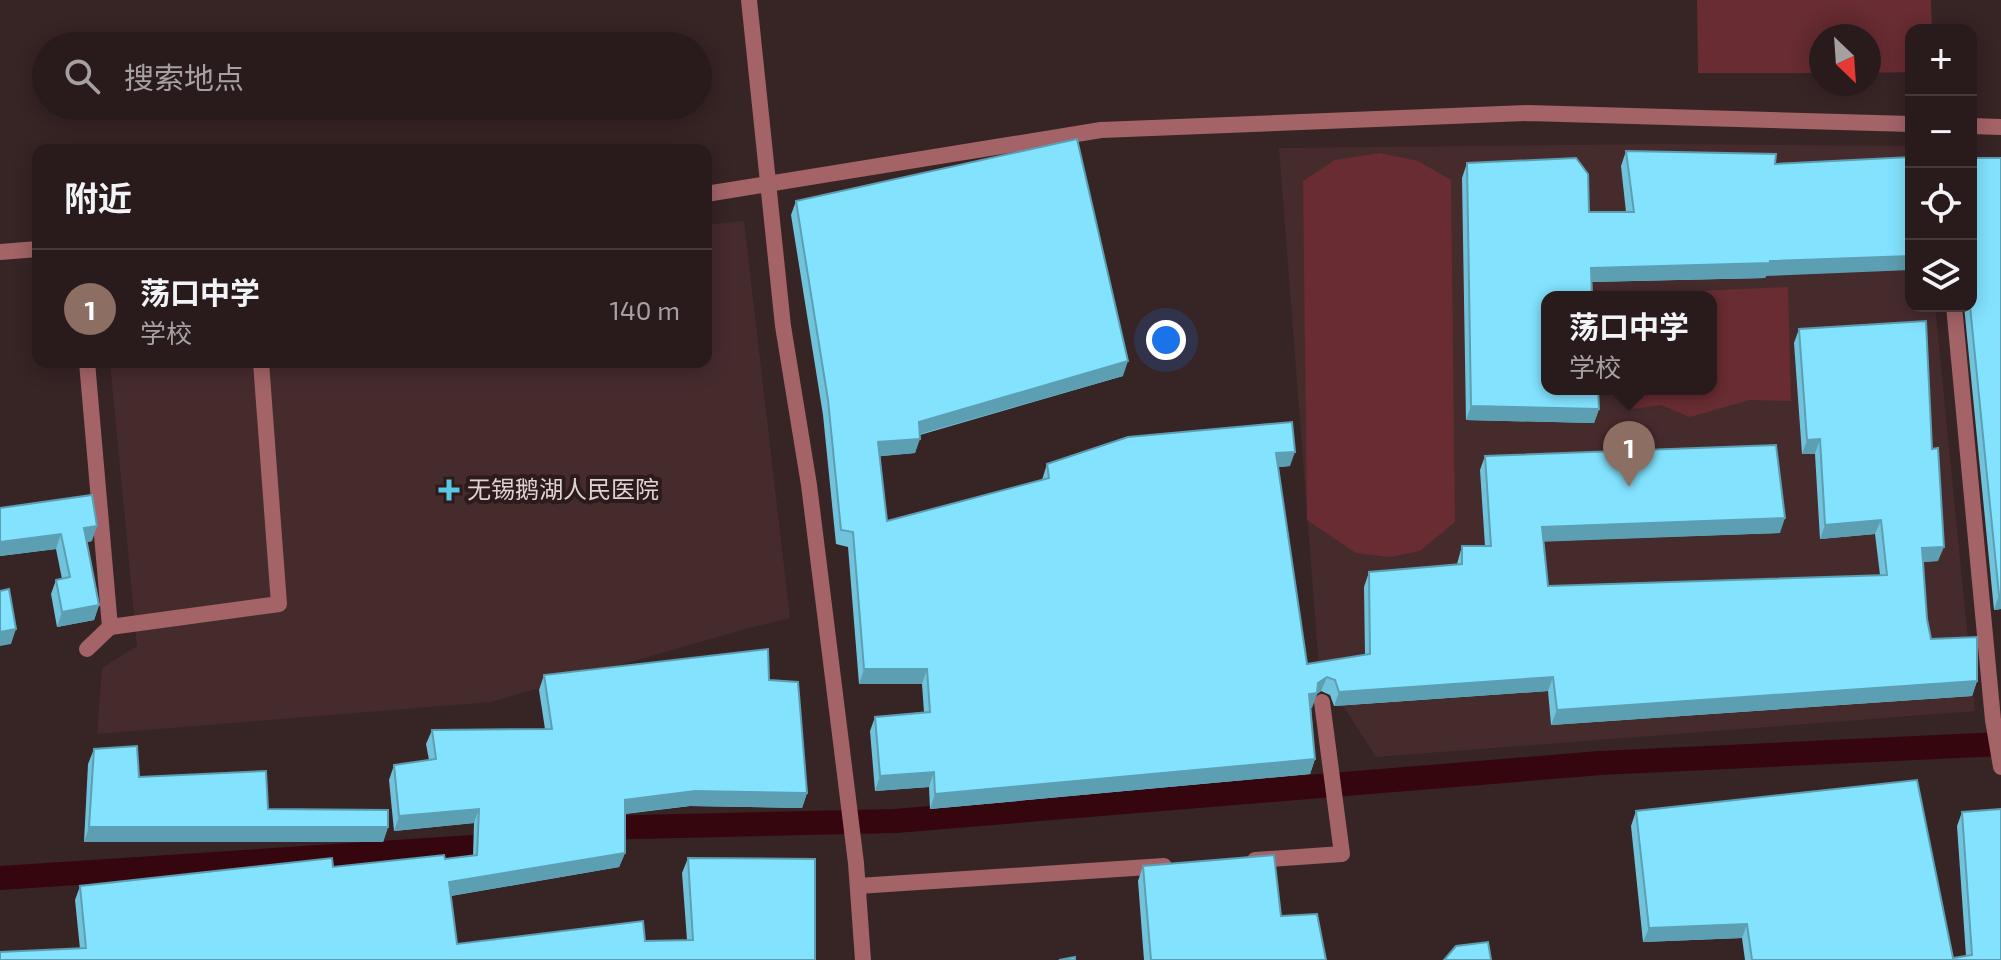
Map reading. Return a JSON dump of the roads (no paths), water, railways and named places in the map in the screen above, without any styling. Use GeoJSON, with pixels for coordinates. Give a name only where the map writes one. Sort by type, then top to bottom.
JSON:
{"type":"FeatureCollection","features":[{"type":"Feature","properties":{"kind":"street"},"geometry":{"type":"LineString","coordinates":[[749,0],[783,326],[809,485],[856,863],[863,960]]}},
{"type":"Feature","properties":{"kind":"street"},"geometry":{"type":"LineString","coordinates":[[712,193],[1101,130],[1528,113],[1905,124]]}},
{"type":"Feature","properties":{"kind":"street"},"geometry":{"type":"LineString","coordinates":[[1977,126],[2001,127]]}},
{"type":"Feature","properties":{"kind":"street"},"geometry":{"type":"LineString","coordinates":[[0,252],[32,249]]}},
{"type":"Feature","properties":{"kind":"street"},"geometry":{"type":"LineString","coordinates":[[1955,312],[1993,720],[2000,763]]}},
{"type":"Feature","properties":{"kind":"street"},"geometry":{"type":"LineString","coordinates":[[88,368],[110,627]]}},
{"type":"Feature","properties":{"kind":"street"},"geometry":{"type":"LineString","coordinates":[[87,649],[110,627],[279,604],[261,368]]}},
{"type":"Feature","properties":{"kind":"street"},"geometry":{"type":"LineString","coordinates":[[1233,861],[1342,854],[1322,702]]}},
{"type":"Feature","properties":{"kind":"street"},"geometry":{"type":"LineString","coordinates":[[858,886],[1186,864]]}},
{"type":"Feature","properties":{"kind":"waterway"},"geometry":{"type":"LineString","coordinates":[[594,828],[895,821],[1600,763],[2001,744]]}},
{"type":"Feature","properties":{"kind":"waterway"},"geometry":{"type":"LineString","coordinates":[[0,878],[503,845]]}},
{"type":"Feature","properties":{"kind":"place","name":"荡口中学"},"geometry":{"type":"Point","coordinates":[1629,487]}},
{"type":"Feature","properties":{"kind":"place","name":"无锡鹅湖人民医院"},"geometry":{"type":"Point","coordinates":[449,490]}}]}
